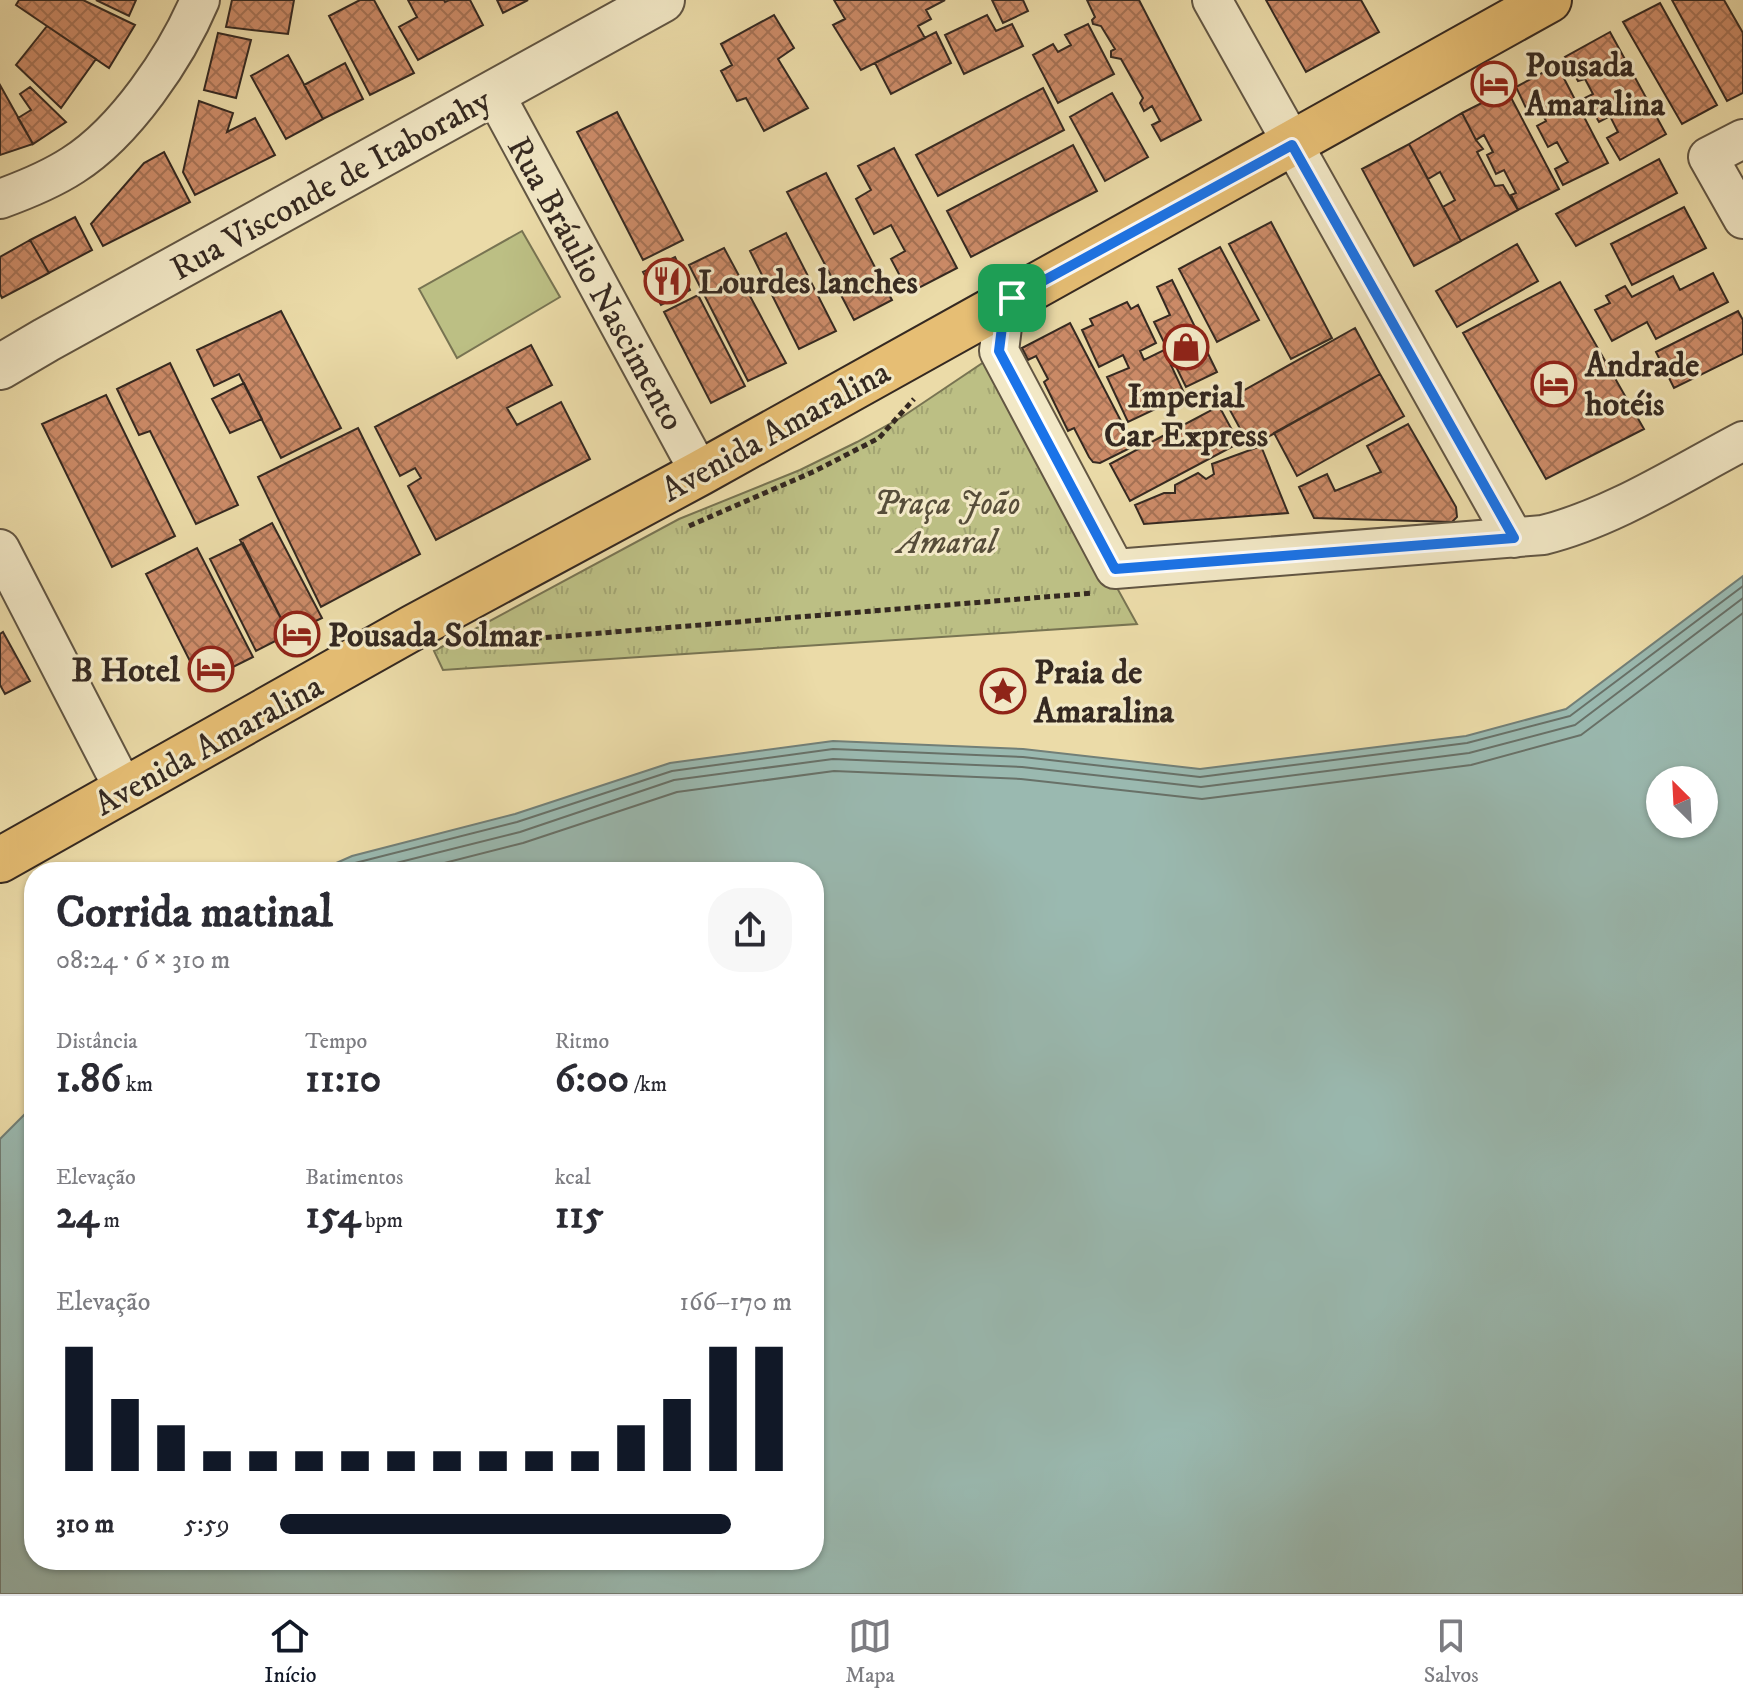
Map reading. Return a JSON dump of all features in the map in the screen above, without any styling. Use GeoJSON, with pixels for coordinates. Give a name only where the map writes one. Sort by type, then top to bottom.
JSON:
{"type":"FeatureCollection","features":[{"type":"Feature","properties":{"kind":"main road","name":"Avenida Amaralina"},"geometry":{"type":"LineString","coordinates":[[0,860],[414,627],[700,473],[1549,0]]}},
{"type":"Feature","properties":{"kind":"street"},"geometry":{"type":"LineString","coordinates":[[0,199],[37,185],[75,165],[113,132],[168,61],[200,0]]}},
{"type":"Feature","properties":{"kind":"street","name":"Rua Visconde de Itaborahy"},"geometry":{"type":"LineString","coordinates":[[0,367],[662,0]]}},
{"type":"Feature","properties":{"kind":"street"},"geometry":{"type":"LineString","coordinates":[[1212,0],[1514,538]]}},
{"type":"Feature","properties":{"kind":"street","name":"Rua Bráulio Nascimento"},"geometry":{"type":"LineString","coordinates":[[494,93],[700,473]]}},
{"type":"Feature","properties":{"kind":"street"},"geometry":{"type":"LineString","coordinates":[[1743,139],[1708,157],[1743,219]]}},
{"type":"Feature","properties":{"kind":"street"},"geometry":{"type":"LineString","coordinates":[[1012,298],[1002,327],[999,351],[1115,569],[1543,535],[1599,517],[1743,441]]}},
{"type":"Feature","properties":{"kind":"street"},"geometry":{"type":"LineString","coordinates":[[0,549],[125,791]]}},
{"type":"Feature","properties":{"kind":"green space"},"geometry":{"type":"Polygon","coordinates":[[[522,231],[560,297],[457,358],[419,289],[522,231]]]}},
{"type":"Feature","properties":{"kind":"green space","name":"Praça João Amaral"},"geometry":{"type":"Polygon","coordinates":[[[990,358],[1137,624],[443,670],[434,651],[679,519],[800,470],[857,442],[902,417],[990,358]]]}},
{"type":"Feature","properties":{"kind":"water"},"geometry":{"type":"Polygon","coordinates":[[[1743,576],[1743,1594],[0,1594],[0,1139],[24,1115],[24,1570],[824,1570],[824,862],[338,862],[515,814],[670,763],[833,741],[1023,749],[1200,769],[1466,736],[1566,709],[1743,576]]]}},
{"type":"Feature","properties":{"kind":"building"},"geometry":{"type":"Polygon","coordinates":[[[19,0],[83,0],[135,25],[109,68],[16,5],[19,0]]]}},
{"type":"Feature","properties":{"kind":"building"},"geometry":{"type":"Polygon","coordinates":[[[96,0],[136,0],[129,16],[96,0]]]}},
{"type":"Feature","properties":{"kind":"building"},"geometry":{"type":"Polygon","coordinates":[[[232,0],[294,0],[288,34],[226,27],[232,0]]]}},
{"type":"Feature","properties":{"kind":"building"},"geometry":{"type":"Polygon","coordinates":[[[360,0],[374,0],[414,73],[370,95],[329,16],[360,0]]]}},
{"type":"Feature","properties":{"kind":"building"},"geometry":{"type":"Polygon","coordinates":[[[408,0],[470,0],[483,25],[418,60],[399,27],[417,17],[408,0]]]}},
{"type":"Feature","properties":{"kind":"building"},"geometry":{"type":"Polygon","coordinates":[[[497,0],[528,0],[503,13],[497,0]]]}},
{"type":"Feature","properties":{"kind":"building"},"geometry":{"type":"Polygon","coordinates":[[[834,0],[945,0],[926,10],[931,19],[918,26],[925,38],[861,70],[833,25],[845,19],[834,0]]]}},
{"type":"Feature","properties":{"kind":"building"},"geometry":{"type":"Polygon","coordinates":[[[992,0],[1023,0],[1028,11],[1003,23],[992,0]]]}},
{"type":"Feature","properties":{"kind":"building"},"geometry":{"type":"Polygon","coordinates":[[[1087,0],[1139,0],[1201,120],[1161,141],[1152,125],[1160,121],[1152,106],[1144,111],[1140,103],[1143,98],[1121,59],[1111,57],[1111,51],[1115,49],[1101,26],[1093,24],[1095,17],[1087,0]]]}},
{"type":"Feature","properties":{"kind":"building"},"geometry":{"type":"Polygon","coordinates":[[[1266,0],[1361,0],[1379,32],[1306,72],[1266,0]]]}},
{"type":"Feature","properties":{"kind":"building"},"geometry":{"type":"Polygon","coordinates":[[[1672,0],[1724,0],[1743,33],[1743,93],[1727,101],[1672,0]]]}},
{"type":"Feature","properties":{"kind":"building"},"geometry":{"type":"Polygon","coordinates":[[[1660,3],[1717,105],[1682,124],[1623,22],[1660,3]]]}},
{"type":"Feature","properties":{"kind":"building"},"geometry":{"type":"Polygon","coordinates":[[[774,15],[794,48],[778,59],[808,108],[764,131],[746,98],[737,101],[721,71],[732,65],[721,44],[774,15]]]}},
{"type":"Feature","properties":{"kind":"building"},"geometry":{"type":"Polygon","coordinates":[[[987,15],[996,31],[1012,24],[1023,46],[964,74],[945,35],[987,15]]]}},
{"type":"Feature","properties":{"kind":"building"},"geometry":{"type":"Polygon","coordinates":[[[1088,24],[1114,74],[1058,103],[1033,55],[1053,44],[1058,52],[1071,45],[1065,35],[1088,24]]]}},
{"type":"Feature","properties":{"kind":"building"},"geometry":{"type":"Polygon","coordinates":[[[47,26],[96,59],[61,108],[16,65],[47,26]]]}},
{"type":"Feature","properties":{"kind":"building"},"geometry":{"type":"Polygon","coordinates":[[[936,32],[951,63],[891,94],[875,63],[936,32]]]}},
{"type":"Feature","properties":{"kind":"building"},"geometry":{"type":"Polygon","coordinates":[[[1610,32],[1666,134],[1620,160],[1607,138],[1618,132],[1610,116],[1599,122],[1585,98],[1593,94],[1585,79],[1578,81],[1565,57],[1610,32]]]}},
{"type":"Feature","properties":{"kind":"building"},"geometry":{"type":"Polygon","coordinates":[[[218,33],[251,40],[236,98],[204,90],[218,33]]]}},
{"type":"Feature","properties":{"kind":"building"},"geometry":{"type":"Polygon","coordinates":[[[288,55],[323,119],[286,139],[251,76],[288,55]]]}},
{"type":"Feature","properties":{"kind":"building"},"geometry":{"type":"Polygon","coordinates":[[[345,63],[363,99],[323,119],[304,85],[345,63]]]}},
{"type":"Feature","properties":{"kind":"building"},"geometry":{"type":"Polygon","coordinates":[[[1557,65],[1608,163],[1563,185],[1555,169],[1568,162],[1557,142],[1548,147],[1537,126],[1546,121],[1537,103],[1526,108],[1516,87],[1557,65]]]}},
{"type":"Feature","properties":{"kind":"building"},"geometry":{"type":"Polygon","coordinates":[[[0,85],[33,144],[0,155],[0,85]]]}},
{"type":"Feature","properties":{"kind":"building"},"geometry":{"type":"Polygon","coordinates":[[[30,87],[66,122],[33,144],[18,118],[31,110],[20,94],[30,87]]]}},
{"type":"Feature","properties":{"kind":"building"},"geometry":{"type":"Polygon","coordinates":[[[1043,88],[1064,130],[938,196],[916,155],[1043,88]]]}},
{"type":"Feature","properties":{"kind":"building"},"geometry":{"type":"Polygon","coordinates":[[[1507,90],[1559,189],[1518,210],[1511,195],[1516,193],[1504,170],[1496,174],[1487,155],[1493,152],[1484,135],[1476,140],[1462,113],[1507,90]]]}},
{"type":"Feature","properties":{"kind":"building"},"geometry":{"type":"Polygon","coordinates":[[[1112,93],[1148,157],[1105,181],[1070,117],[1112,93]]]}},
{"type":"Feature","properties":{"kind":"building"},"geometry":{"type":"Polygon","coordinates":[[[199,101],[233,113],[227,132],[255,118],[275,155],[195,195],[183,172],[199,101]]]}},
{"type":"Feature","properties":{"kind":"building"},"geometry":{"type":"Polygon","coordinates":[[[617,112],[683,240],[643,260],[577,132],[617,112]]]}},
{"type":"Feature","properties":{"kind":"building"},"geometry":{"type":"Polygon","coordinates":[[[1462,113],[1483,149],[1477,152],[1495,186],[1503,185],[1518,210],[1461,241],[1443,207],[1455,200],[1440,172],[1428,179],[1409,144],[1462,113]]]}},
{"type":"Feature","properties":{"kind":"building"},"geometry":{"type":"Polygon","coordinates":[[[1409,144],[1461,241],[1414,266],[1362,169],[1409,144]]]}},
{"type":"Feature","properties":{"kind":"building"},"geometry":{"type":"Polygon","coordinates":[[[1073,145],[1097,191],[971,257],[947,211],[1073,145]]]}},
{"type":"Feature","properties":{"kind":"building"},"geometry":{"type":"Polygon","coordinates":[[[894,148],[957,268],[909,293],[891,259],[905,251],[891,225],[874,234],[856,199],[871,190],[858,166],[894,148]]]}},
{"type":"Feature","properties":{"kind":"building"},"geometry":{"type":"Polygon","coordinates":[[[164,152],[190,202],[103,246],[91,224],[144,163],[164,152]]]}},
{"type":"Feature","properties":{"kind":"building"},"geometry":{"type":"Polygon","coordinates":[[[1659,159],[1677,193],[1576,246],[1556,214],[1659,159]]]}},
{"type":"Feature","properties":{"kind":"building"},"geometry":{"type":"Polygon","coordinates":[[[826,173],[892,300],[854,320],[787,192],[826,173]]]}},
{"type":"Feature","properties":{"kind":"building"},"geometry":{"type":"Polygon","coordinates":[[[1684,207],[1706,248],[1632,285],[1611,244],[1684,207]]]}},
{"type":"Feature","properties":{"kind":"building"},"geometry":{"type":"Polygon","coordinates":[[[75,217],[92,250],[49,273],[30,240],[75,217]]]}},
{"type":"Feature","properties":{"kind":"building"},"geometry":{"type":"Polygon","coordinates":[[[1271,222],[1332,338],[1291,359],[1229,244],[1271,222]]]}},
{"type":"Feature","properties":{"kind":"building"},"geometry":{"type":"Polygon","coordinates":[[[786,233],[836,331],[799,349],[750,251],[786,233]]]}},
{"type":"Feature","properties":{"kind":"building"},"geometry":{"type":"Polygon","coordinates":[[[30,240],[49,273],[2,298],[0,257],[30,240]]]}},
{"type":"Feature","properties":{"kind":"building"},"geometry":{"type":"Polygon","coordinates":[[[1517,244],[1538,281],[1457,327],[1436,291],[1517,244]]]}},
{"type":"Feature","properties":{"kind":"building"},"geometry":{"type":"Polygon","coordinates":[[[1220,247],[1259,320],[1217,342],[1179,269],[1220,247]]]}},
{"type":"Feature","properties":{"kind":"building"},"geometry":{"type":"Polygon","coordinates":[[[724,248],[786,363],[748,381],[689,265],[724,248]]]}},
{"type":"Feature","properties":{"kind":"building","name":"Lourdes lanches"},"geometry":{"type":"Polygon","coordinates":[[[675,257],[690,290],[661,305],[643,272],[675,257]]]}},
{"type":"Feature","properties":{"kind":"building"},"geometry":{"type":"Polygon","coordinates":[[[1713,273],[1728,302],[1656,339],[1647,322],[1612,341],[1595,310],[1610,303],[1606,296],[1625,286],[1632,297],[1673,276],[1680,290],[1713,273]]]}},
{"type":"Feature","properties":{"kind":"building","name":"Imperial Car Express"},"geometry":{"type":"Polygon","coordinates":[[[1172,280],[1217,372],[1186,387],[1154,322],[1170,315],[1157,287],[1172,280]]]}},
{"type":"Feature","properties":{"kind":"building"},"geometry":{"type":"Polygon","coordinates":[[[1560,282],[1644,429],[1546,479],[1463,333],[1560,282]]]}},
{"type":"Feature","properties":{"kind":"building"},"geometry":{"type":"Polygon","coordinates":[[[698,295],[745,386],[711,403],[664,312],[698,295]]]}},
{"type":"Feature","properties":{"kind":"building"},"geometry":{"type":"Polygon","coordinates":[[[1127,302],[1131,309],[1138,305],[1156,343],[1140,351],[1144,360],[1164,350],[1185,395],[1128,422],[1107,377],[1129,368],[1123,355],[1099,367],[1082,330],[1093,325],[1090,319],[1127,302]]]}},
{"type":"Feature","properties":{"kind":"building"},"geometry":{"type":"Polygon","coordinates":[[[281,311],[341,428],[281,458],[239,374],[214,386],[197,350],[281,311]]]}},
{"type":"Feature","properties":{"kind":"building"},"geometry":{"type":"Polygon","coordinates":[[[1738,311],[1743,320],[1743,354],[1674,388],[1656,352],[1738,311]]]}},
{"type":"Feature","properties":{"kind":"building"},"geometry":{"type":"Polygon","coordinates":[[[1070,323],[1134,446],[1100,463],[1093,462],[1089,457],[1074,428],[1068,431],[1044,382],[1048,379],[1036,356],[1028,360],[1022,348],[1070,323]]]}},
{"type":"Feature","properties":{"kind":"building"},"geometry":{"type":"Polygon","coordinates":[[[1355,328],[1380,374],[1250,447],[1225,401],[1355,328]]]}},
{"type":"Feature","properties":{"kind":"building"},"geometry":{"type":"Polygon","coordinates":[[[531,345],[552,385],[507,408],[517,425],[561,402],[590,459],[436,540],[408,486],[421,478],[415,468],[400,476],[375,427],[531,345]]]}},
{"type":"Feature","properties":{"kind":"building"},"geometry":{"type":"Polygon","coordinates":[[[170,363],[238,505],[196,524],[150,431],[139,435],[117,389],[170,363]]]}},
{"type":"Feature","properties":{"kind":"building"},"geometry":{"type":"Polygon","coordinates":[[[1380,374],[1404,416],[1297,476],[1274,433],[1380,374]]]}},
{"type":"Feature","properties":{"kind":"building"},"geometry":{"type":"Polygon","coordinates":[[[244,383],[262,419],[230,433],[212,399],[244,383]]]}},
{"type":"Feature","properties":{"kind":"building"},"geometry":{"type":"Polygon","coordinates":[[[106,395],[175,536],[112,567],[42,424],[106,395]]]}},
{"type":"Feature","properties":{"kind":"building"},"geometry":{"type":"Polygon","coordinates":[[[1219,406],[1239,443],[1130,501],[1110,464],[1219,406]]]}},
{"type":"Feature","properties":{"kind":"building"},"geometry":{"type":"Polygon","coordinates":[[[1408,424],[1456,507],[1457,517],[1452,522],[1314,518],[1299,487],[1327,474],[1335,491],[1381,472],[1367,446],[1408,424]]]}},
{"type":"Feature","properties":{"kind":"building"},"geometry":{"type":"Polygon","coordinates":[[[358,428],[420,554],[321,607],[258,477],[358,428]]]}},
{"type":"Feature","properties":{"kind":"building"},"geometry":{"type":"Polygon","coordinates":[[[1261,446],[1288,513],[1144,524],[1135,505],[1164,493],[1175,493],[1175,485],[1198,473],[1206,479],[1214,474],[1212,464],[1261,446]]]}},
{"type":"Feature","properties":{"kind":"building"},"geometry":{"type":"Polygon","coordinates":[[[272,523],[322,618],[289,634],[240,540],[272,523]]]}},
{"type":"Feature","properties":{"kind":"building"},"geometry":{"type":"Polygon","coordinates":[[[243,543],[289,634],[256,651],[210,559],[243,543]]]}},
{"type":"Feature","properties":{"kind":"building"},"geometry":{"type":"Polygon","coordinates":[[[197,548],[253,657],[201,683],[146,574],[197,548]]]}},
{"type":"Feature","properties":{"kind":"building"},"geometry":{"type":"Polygon","coordinates":[[[3,632],[30,681],[5,694],[0,685],[0,634],[3,632]]]}},
{"type":"Feature","properties":{"kind":"place","name":"Pousada Amaralina"},"geometry":{"type":"Point","coordinates":[1494,84]}},
{"type":"Feature","properties":{"kind":"place","name":"Lourdes lanches"},"geometry":{"type":"Point","coordinates":[667,281]}},
{"type":"Feature","properties":{"kind":"place","name":"Imperial Car Express"},"geometry":{"type":"Point","coordinates":[1186,347]}},
{"type":"Feature","properties":{"kind":"place","name":"Andrade hotéis"},"geometry":{"type":"Point","coordinates":[1554,384]}},
{"type":"Feature","properties":{"kind":"place","name":"Pousada Solmar"},"geometry":{"type":"Point","coordinates":[297,634]}},
{"type":"Feature","properties":{"kind":"place","name":"B Hotel"},"geometry":{"type":"Point","coordinates":[211,669]}},
{"type":"Feature","properties":{"kind":"place","name":"Praia de Amaralina"},"geometry":{"type":"Point","coordinates":[1003,691]}},
{"type":"Feature","properties":{"kind":"route"},"geometry":{"type":"LineString","coordinates":[[1292,145],[1514,538],[1115,569],[999,351],[1002,327],[1012,298],[1292,145]]}}]}
